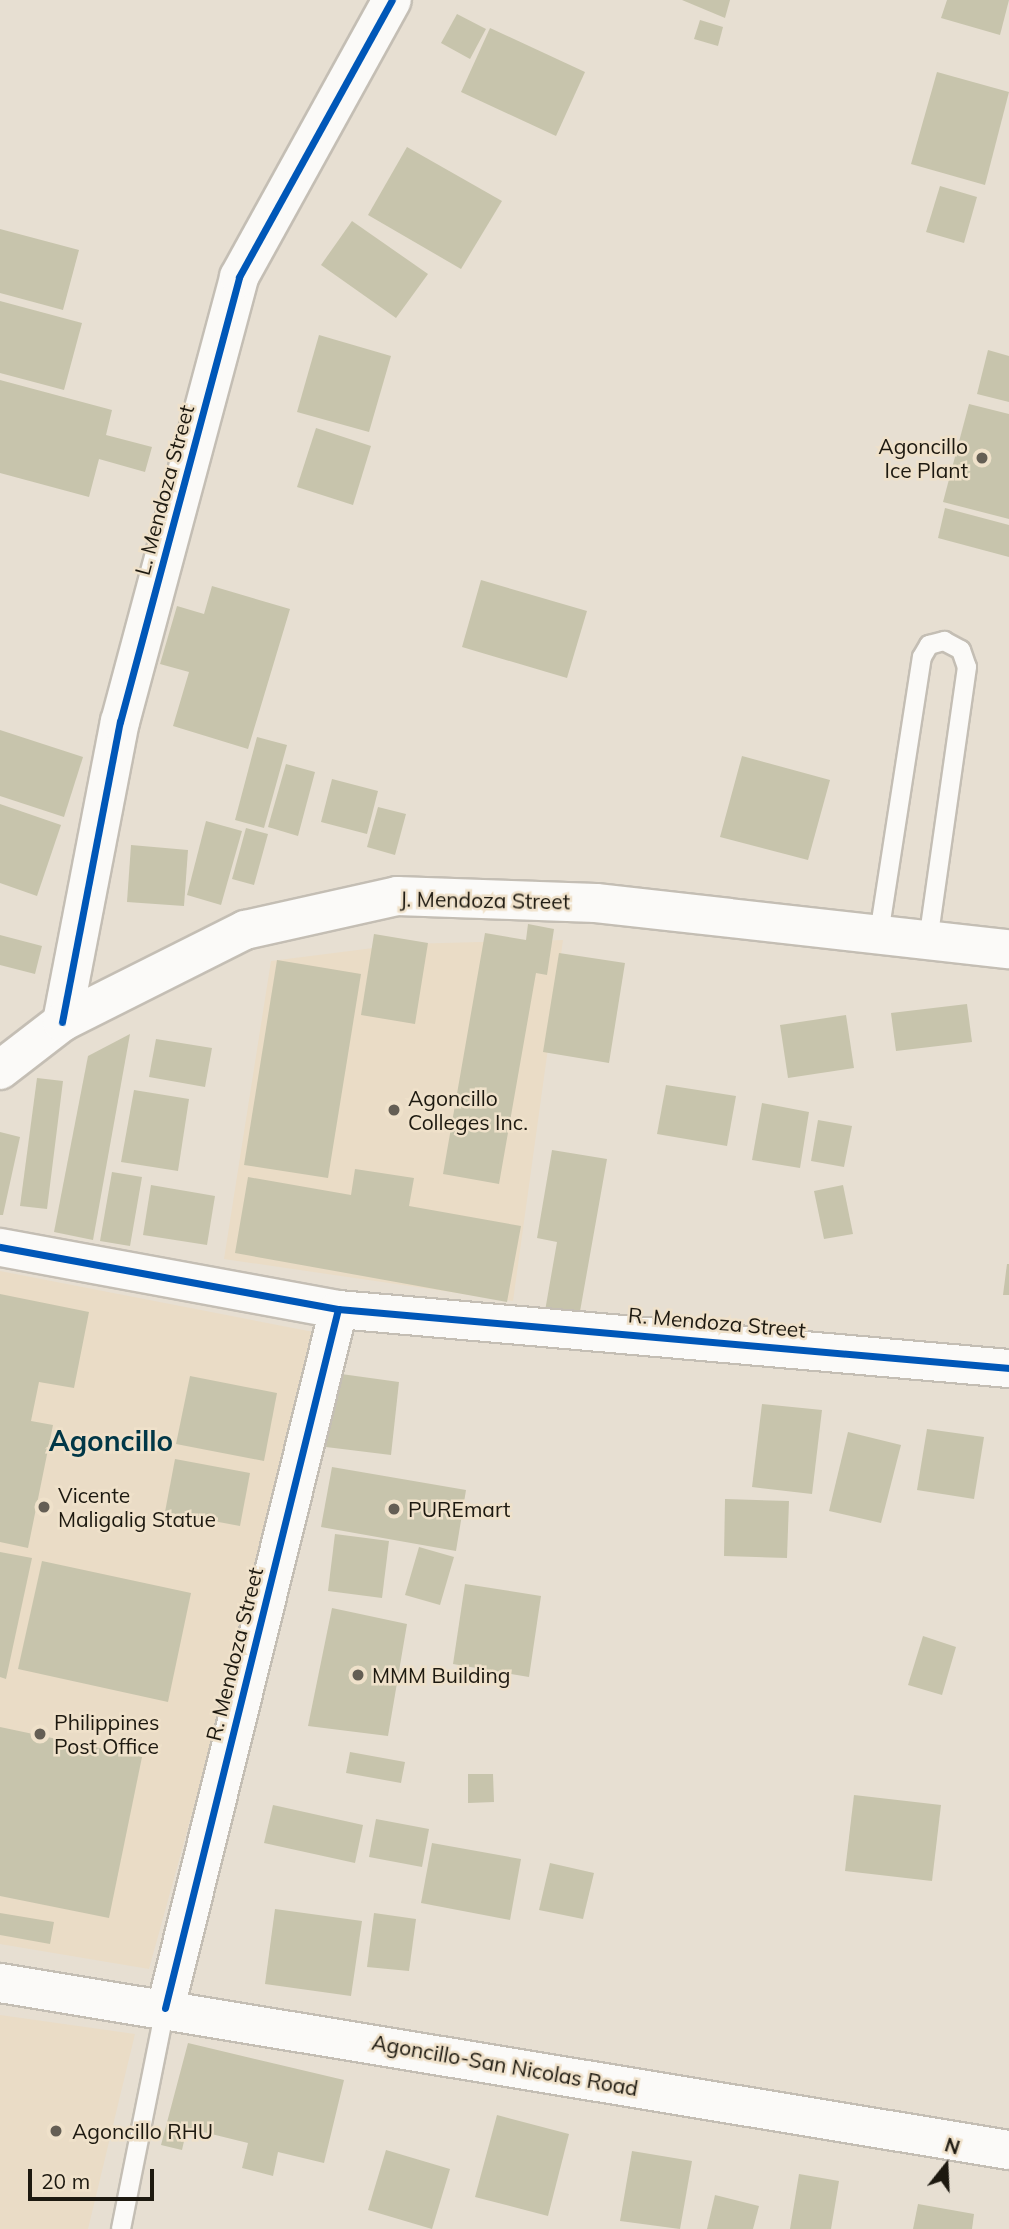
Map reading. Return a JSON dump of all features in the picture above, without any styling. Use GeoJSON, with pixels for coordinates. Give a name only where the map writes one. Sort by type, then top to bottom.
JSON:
{"type":"FeatureCollection","features":[{"type":"Feature","properties":{"kind":"main road","name":"L. Mendoza Street"},"geometry":{"type":"LineString","coordinates":[[62,1022],[120,722],[239,277],[392,0]]}},
{"type":"Feature","properties":{"kind":"main road","name":"J. Mendoza Street"},"geometry":{"type":"LineString","coordinates":[[0,1070],[62,1022],[245,930],[397,897],[596,903],[1009,948]]}},
{"type":"Feature","properties":{"kind":"main road","name":"Agoncillo-San Nicolas Road"},"geometry":{"type":"LineString","coordinates":[[0,1983],[165,2008],[1009,2150]]}},
{"type":"Feature","properties":{"kind":"street","name":"R. Mendoza Street"},"geometry":{"type":"LineString","coordinates":[[0,1247],[338,1309],[1009,1368]]}},
{"type":"Feature","properties":{"kind":"street","name":"R. Mendoza Street"},"geometry":{"type":"LineString","coordinates":[[165,2008],[338,1309]]}},
{"type":"Feature","properties":{"kind":"lane"},"geometry":{"type":"LineString","coordinates":[[879,934],[922,657],[929,645],[944,641],[961,650],[967,667],[928,940]]}},
{"type":"Feature","properties":{"kind":"lane"},"geometry":{"type":"LineString","coordinates":[[121,2229],[165,2008]]}},
{"type":"Feature","properties":{"kind":"shaded area","name":"Agoncillo Colleges Inc."},"geometry":{"type":"Polygon","coordinates":[[[563,940],[513,1301],[224,1259],[271,961],[405,944],[563,940]]]}},
{"type":"Feature","properties":{"kind":"shaded area"},"geometry":{"type":"Polygon","coordinates":[[[0,1271],[324,1334],[149,1969],[0,1944],[0,1271]]]}},
{"type":"Feature","properties":{"kind":"shaded area","name":"Agoncillo RHU"},"geometry":{"type":"Polygon","coordinates":[[[0,2015],[135,2034],[88,2229],[0,2229],[0,2015]]]}},
{"type":"Feature","properties":{"kind":"building"},"geometry":{"type":"Polygon","coordinates":[[[682,0],[730,0],[725,18],[682,0]]]}},
{"type":"Feature","properties":{"kind":"building"},"geometry":{"type":"Polygon","coordinates":[[[947,0],[1009,0],[1000,35],[941,18],[947,0]]]}},
{"type":"Feature","properties":{"kind":"building"},"geometry":{"type":"Polygon","coordinates":[[[457,14],[486,29],[470,59],[441,43],[457,14]]]}},
{"type":"Feature","properties":{"kind":"building"},"geometry":{"type":"Polygon","coordinates":[[[700,20],[723,27],[718,46],[694,39],[700,20]]]}},
{"type":"Feature","properties":{"kind":"building"},"geometry":{"type":"Polygon","coordinates":[[[490,28],[585,72],[556,136],[461,92],[490,28]]]}},
{"type":"Feature","properties":{"kind":"building"},"geometry":{"type":"Polygon","coordinates":[[[937,72],[1009,92],[985,185],[911,164],[937,72]]]}},
{"type":"Feature","properties":{"kind":"building"},"geometry":{"type":"Polygon","coordinates":[[[407,147],[502,201],[461,269],[368,215],[407,147]]]}},
{"type":"Feature","properties":{"kind":"building"},"geometry":{"type":"Polygon","coordinates":[[[940,186],[977,197],[964,243],[926,232],[940,186]]]}},
{"type":"Feature","properties":{"kind":"building"},"geometry":{"type":"Polygon","coordinates":[[[352,221],[428,274],[396,318],[321,265],[352,221]]]}},
{"type":"Feature","properties":{"kind":"building"},"geometry":{"type":"Polygon","coordinates":[[[0,229],[79,250],[63,310],[0,293],[0,229]]]}},
{"type":"Feature","properties":{"kind":"building"},"geometry":{"type":"Polygon","coordinates":[[[0,301],[82,323],[64,390],[0,373],[0,301]]]}},
{"type":"Feature","properties":{"kind":"building"},"geometry":{"type":"Polygon","coordinates":[[[319,335],[391,356],[369,432],[297,412],[319,335]]]}},
{"type":"Feature","properties":{"kind":"building"},"geometry":{"type":"Polygon","coordinates":[[[988,350],[1009,356],[1009,402],[977,394],[988,350]]]}},
{"type":"Feature","properties":{"kind":"building"},"geometry":{"type":"Polygon","coordinates":[[[0,380],[112,410],[106,435],[152,447],[145,472],[99,459],[89,497],[0,473],[0,380]]]}},
{"type":"Feature","properties":{"kind":"building","name":"Agoncillo Ice Plant"},"geometry":{"type":"Polygon","coordinates":[[[969,404],[1009,414],[1009,519],[943,502],[969,404]]]}},
{"type":"Feature","properties":{"kind":"building"},"geometry":{"type":"Polygon","coordinates":[[[316,428],[371,446],[353,505],[297,487],[316,428]]]}},
{"type":"Feature","properties":{"kind":"building"},"geometry":{"type":"Polygon","coordinates":[[[945,508],[1009,525],[1009,557],[938,538],[945,508]]]}},
{"type":"Feature","properties":{"kind":"building"},"geometry":{"type":"Polygon","coordinates":[[[481,580],[587,611],[567,678],[462,647],[481,580]]]}},
{"type":"Feature","properties":{"kind":"building"},"geometry":{"type":"Polygon","coordinates":[[[212,586],[290,609],[248,749],[173,726],[189,672],[160,664],[177,606],[204,614],[212,586]]]}},
{"type":"Feature","properties":{"kind":"building"},"geometry":{"type":"Polygon","coordinates":[[[0,730],[83,757],[64,817],[0,796],[0,730]]]}},
{"type":"Feature","properties":{"kind":"building"},"geometry":{"type":"Polygon","coordinates":[[[257,737],[287,745],[264,828],[235,820],[257,737]]]}},
{"type":"Feature","properties":{"kind":"building"},"geometry":{"type":"Polygon","coordinates":[[[742,756],[830,780],[808,860],[720,837],[742,756]]]}},
{"type":"Feature","properties":{"kind":"building"},"geometry":{"type":"Polygon","coordinates":[[[286,764],[315,772],[298,836],[268,827],[286,764]]]}},
{"type":"Feature","properties":{"kind":"building"},"geometry":{"type":"Polygon","coordinates":[[[332,779],[378,791],[367,834],[321,822],[332,779]]]}},
{"type":"Feature","properties":{"kind":"building"},"geometry":{"type":"Polygon","coordinates":[[[0,804],[61,825],[37,896],[0,883],[0,804]]]}},
{"type":"Feature","properties":{"kind":"building"},"geometry":{"type":"Polygon","coordinates":[[[378,807],[406,814],[395,855],[367,847],[378,807]]]}},
{"type":"Feature","properties":{"kind":"building"},"geometry":{"type":"Polygon","coordinates":[[[206,821],[242,831],[221,905],[187,895],[206,821]]]}},
{"type":"Feature","properties":{"kind":"building"},"geometry":{"type":"Polygon","coordinates":[[[246,828],[268,834],[254,885],[232,879],[246,828]]]}},
{"type":"Feature","properties":{"kind":"building"},"geometry":{"type":"Polygon","coordinates":[[[131,845],[188,850],[184,906],[127,902],[131,845]]]}},
{"type":"Feature","properties":{"kind":"building"},"geometry":{"type":"Polygon","coordinates":[[[528,924],[554,929],[547,975],[536,973],[499,1184],[443,1174],[485,933],[526,940],[528,924]]]}},
{"type":"Feature","properties":{"kind":"building"},"geometry":{"type":"Polygon","coordinates":[[[374,934],[428,943],[415,1024],[361,1015],[374,934]]]}},
{"type":"Feature","properties":{"kind":"building"},"geometry":{"type":"Polygon","coordinates":[[[0,935],[42,946],[35,974],[0,965],[0,935]]]}},
{"type":"Feature","properties":{"kind":"building"},"geometry":{"type":"Polygon","coordinates":[[[559,953],[625,963],[609,1063],[543,1052],[559,953]]]}},
{"type":"Feature","properties":{"kind":"building"},"geometry":{"type":"Polygon","coordinates":[[[277,960],[361,974],[328,1178],[244,1165],[277,960]]]}},
{"type":"Feature","properties":{"kind":"building"},"geometry":{"type":"Polygon","coordinates":[[[967,1004],[972,1042],[896,1051],[891,1013],[967,1004]]]}},
{"type":"Feature","properties":{"kind":"building"},"geometry":{"type":"Polygon","coordinates":[[[846,1015],[854,1068],[788,1078],[780,1025],[846,1015]]]}},
{"type":"Feature","properties":{"kind":"building"},"geometry":{"type":"Polygon","coordinates":[[[130,1034],[93,1240],[54,1232],[88,1056],[130,1034]]]}},
{"type":"Feature","properties":{"kind":"building"},"geometry":{"type":"Polygon","coordinates":[[[156,1039],[212,1048],[205,1087],[149,1077],[156,1039]]]}},
{"type":"Feature","properties":{"kind":"building"},"geometry":{"type":"Polygon","coordinates":[[[37,1078],[63,1081],[47,1209],[20,1206],[37,1078]]]}},
{"type":"Feature","properties":{"kind":"building"},"geometry":{"type":"Polygon","coordinates":[[[666,1085],[736,1096],[727,1146],[657,1134],[666,1085]]]}},
{"type":"Feature","properties":{"kind":"building"},"geometry":{"type":"Polygon","coordinates":[[[134,1090],[189,1099],[178,1171],[121,1162],[134,1090]]]}},
{"type":"Feature","properties":{"kind":"building"},"geometry":{"type":"Polygon","coordinates":[[[762,1103],[809,1112],[800,1168],[752,1160],[762,1103]]]}},
{"type":"Feature","properties":{"kind":"building"},"geometry":{"type":"Polygon","coordinates":[[[818,1120],[852,1126],[844,1167],[811,1161],[818,1120]]]}},
{"type":"Feature","properties":{"kind":"building"},"geometry":{"type":"Polygon","coordinates":[[[0,1132],[20,1137],[3,1215],[0,1215],[0,1132]]]}},
{"type":"Feature","properties":{"kind":"building"},"geometry":{"type":"Polygon","coordinates":[[[552,1150],[607,1159],[579,1317],[545,1311],[557,1242],[537,1238],[552,1150]]]}},
{"type":"Feature","properties":{"kind":"building"},"geometry":{"type":"Polygon","coordinates":[[[355,1169],[414,1178],[409,1206],[521,1226],[507,1302],[235,1253],[248,1177],[351,1195],[355,1169]]]}},
{"type":"Feature","properties":{"kind":"building"},"geometry":{"type":"Polygon","coordinates":[[[112,1172],[142,1177],[130,1246],[100,1241],[112,1172]]]}},
{"type":"Feature","properties":{"kind":"building"},"geometry":{"type":"Polygon","coordinates":[[[151,1185],[215,1196],[207,1245],[143,1235],[151,1185]]]}},
{"type":"Feature","properties":{"kind":"building"},"geometry":{"type":"Polygon","coordinates":[[[843,1185],[853,1234],[824,1239],[814,1191],[843,1185]]]}},
{"type":"Feature","properties":{"kind":"building"},"geometry":{"type":"Polygon","coordinates":[[[1007,1264],[1009,1295],[1003,1295],[1007,1264]]]}},
{"type":"Feature","properties":{"kind":"building"},"geometry":{"type":"Polygon","coordinates":[[[0,1294],[89,1312],[74,1388],[39,1382],[31,1421],[53,1425],[28,1548],[0,1542],[0,1294]]]}},
{"type":"Feature","properties":{"kind":"building"},"geometry":{"type":"Polygon","coordinates":[[[334,1373],[399,1382],[391,1455],[326,1447],[334,1373]]]}},
{"type":"Feature","properties":{"kind":"building"},"geometry":{"type":"Polygon","coordinates":[[[190,1376],[277,1393],[264,1461],[176,1444],[190,1376]]]}},
{"type":"Feature","properties":{"kind":"building"},"geometry":{"type":"Polygon","coordinates":[[[762,1404],[822,1410],[812,1494],[752,1487],[762,1404]]]}},
{"type":"Feature","properties":{"kind":"building"},"geometry":{"type":"Polygon","coordinates":[[[927,1429],[984,1437],[974,1499],[917,1490],[927,1429]]]}},
{"type":"Feature","properties":{"kind":"building"},"geometry":{"type":"Polygon","coordinates":[[[848,1432],[901,1445],[881,1523],[829,1511],[848,1432]]]}},
{"type":"Feature","properties":{"kind":"building"},"geometry":{"type":"Polygon","coordinates":[[[175,1459],[250,1473],[240,1526],[165,1512],[175,1459]]]}},
{"type":"Feature","properties":{"kind":"building","name":"PUREmart"},"geometry":{"type":"Polygon","coordinates":[[[332,1467],[466,1490],[456,1551],[321,1527],[332,1467]]]}},
{"type":"Feature","properties":{"kind":"building"},"geometry":{"type":"Polygon","coordinates":[[[725,1499],[789,1501],[787,1558],[724,1556],[725,1499]]]}},
{"type":"Feature","properties":{"kind":"building"},"geometry":{"type":"Polygon","coordinates":[[[335,1534],[389,1541],[382,1598],[328,1591],[335,1534]]]}},
{"type":"Feature","properties":{"kind":"building"},"geometry":{"type":"Polygon","coordinates":[[[419,1547],[454,1557],[440,1605],[405,1595],[419,1547]]]}},
{"type":"Feature","properties":{"kind":"building"},"geometry":{"type":"Polygon","coordinates":[[[0,1552],[32,1558],[6,1679],[0,1677],[0,1552]]]}},
{"type":"Feature","properties":{"kind":"building"},"geometry":{"type":"Polygon","coordinates":[[[42,1561],[191,1593],[168,1702],[18,1669],[42,1561]]]}},
{"type":"Feature","properties":{"kind":"building"},"geometry":{"type":"Polygon","coordinates":[[[465,1584],[541,1596],[529,1677],[453,1664],[465,1584]]]}},
{"type":"Feature","properties":{"kind":"building","name":"MMM Building"},"geometry":{"type":"Polygon","coordinates":[[[332,1608],[407,1624],[388,1736],[308,1726],[332,1608]]]}},
{"type":"Feature","properties":{"kind":"building"},"geometry":{"type":"Polygon","coordinates":[[[923,1636],[956,1647],[942,1695],[908,1685],[923,1636]]]}},
{"type":"Feature","properties":{"kind":"building"},"geometry":{"type":"Polygon","coordinates":[[[0,1727],[142,1757],[109,1918],[0,1896],[0,1727]]]}},
{"type":"Feature","properties":{"kind":"building"},"geometry":{"type":"Polygon","coordinates":[[[350,1752],[405,1762],[401,1783],[346,1773],[350,1752]]]}},
{"type":"Feature","properties":{"kind":"building"},"geometry":{"type":"Polygon","coordinates":[[[468,1774],[493,1774],[494,1802],[468,1803],[468,1774]]]}},
{"type":"Feature","properties":{"kind":"building"},"geometry":{"type":"Polygon","coordinates":[[[854,1795],[941,1805],[932,1881],[845,1871],[854,1795]]]}},
{"type":"Feature","properties":{"kind":"building"},"geometry":{"type":"Polygon","coordinates":[[[273,1805],[363,1825],[355,1863],[264,1843],[273,1805]]]}},
{"type":"Feature","properties":{"kind":"building"},"geometry":{"type":"Polygon","coordinates":[[[376,1819],[429,1829],[422,1867],[369,1857],[376,1819]]]}},
{"type":"Feature","properties":{"kind":"building"},"geometry":{"type":"Polygon","coordinates":[[[432,1843],[521,1859],[510,1920],[421,1903],[432,1843]]]}},
{"type":"Feature","properties":{"kind":"building"},"geometry":{"type":"Polygon","coordinates":[[[550,1863],[594,1873],[583,1919],[539,1910],[550,1863]]]}},
{"type":"Feature","properties":{"kind":"building"},"geometry":{"type":"Polygon","coordinates":[[[275,1909],[362,1921],[351,1996],[265,1984],[275,1909]]]}},
{"type":"Feature","properties":{"kind":"building"},"geometry":{"type":"Polygon","coordinates":[[[0,1913],[54,1922],[50,1944],[0,1935],[0,1913]]]}},
{"type":"Feature","properties":{"kind":"building"},"geometry":{"type":"Polygon","coordinates":[[[374,1913],[416,1919],[409,1971],[367,1967],[374,1913]]]}},
{"type":"Feature","properties":{"kind":"building"},"geometry":{"type":"Polygon","coordinates":[[[188,2043],[344,2080],[324,2163],[278,2152],[273,2176],[242,2168],[248,2143],[187,2128],[182,2150],[161,2145],[188,2043]]]}},
{"type":"Feature","properties":{"kind":"building"},"geometry":{"type":"Polygon","coordinates":[[[497,2115],[569,2134],[548,2216],[475,2197],[497,2115]]]}},
{"type":"Feature","properties":{"kind":"building"},"geometry":{"type":"Polygon","coordinates":[[[386,2150],[450,2169],[432,2229],[368,2210],[386,2150]]]}},
{"type":"Feature","properties":{"kind":"building"},"geometry":{"type":"Polygon","coordinates":[[[632,2151],[692,2161],[680,2229],[620,2221],[632,2151]]]}},
{"type":"Feature","properties":{"kind":"building"},"geometry":{"type":"Polygon","coordinates":[[[799,2174],[839,2181],[831,2229],[790,2229],[799,2174]]]}},
{"type":"Feature","properties":{"kind":"building"},"geometry":{"type":"Polygon","coordinates":[[[715,2195],[759,2206],[753,2229],[707,2229],[715,2195]]]}},
{"type":"Feature","properties":{"kind":"building"},"geometry":{"type":"Polygon","coordinates":[[[918,2204],[974,2214],[972,2229],[913,2229],[918,2204]]]}},
{"type":"Feature","properties":{"kind":"cycle path"},"geometry":{"type":"LineString","coordinates":[[62,1022],[120,722],[239,277],[392,0]]}},
{"type":"Feature","properties":{"kind":"cycle path"},"geometry":{"type":"LineString","coordinates":[[0,1247],[338,1309],[1009,1368]]}},
{"type":"Feature","properties":{"kind":"cycle path"},"geometry":{"type":"LineString","coordinates":[[165,2008],[338,1309]]}},
{"type":"Feature","properties":{"kind":"place","name":"Agoncillo Ice Plant"},"geometry":{"type":"Point","coordinates":[982,458]}},
{"type":"Feature","properties":{"kind":"place","name":"Agoncillo Colleges Inc."},"geometry":{"type":"Point","coordinates":[394,1110]}},
{"type":"Feature","properties":{"kind":"place","name":"Vicente Maligalig Statue"},"geometry":{"type":"Point","coordinates":[44,1507]}},
{"type":"Feature","properties":{"kind":"place","name":"PUREmart"},"geometry":{"type":"Point","coordinates":[394,1509]}},
{"type":"Feature","properties":{"kind":"place","name":"MMM Building"},"geometry":{"type":"Point","coordinates":[358,1675]}},
{"type":"Feature","properties":{"kind":"place","name":"Philippines Post Office"},"geometry":{"type":"Point","coordinates":[40,1734]}},
{"type":"Feature","properties":{"kind":"place","name":"Agoncillo RHU"},"geometry":{"type":"Point","coordinates":[56,2131]}},
{"type":"Feature","properties":{"kind":"district","name":"Agoncillo"},"geometry":{"type":"Point","coordinates":[111,1441]}}]}
